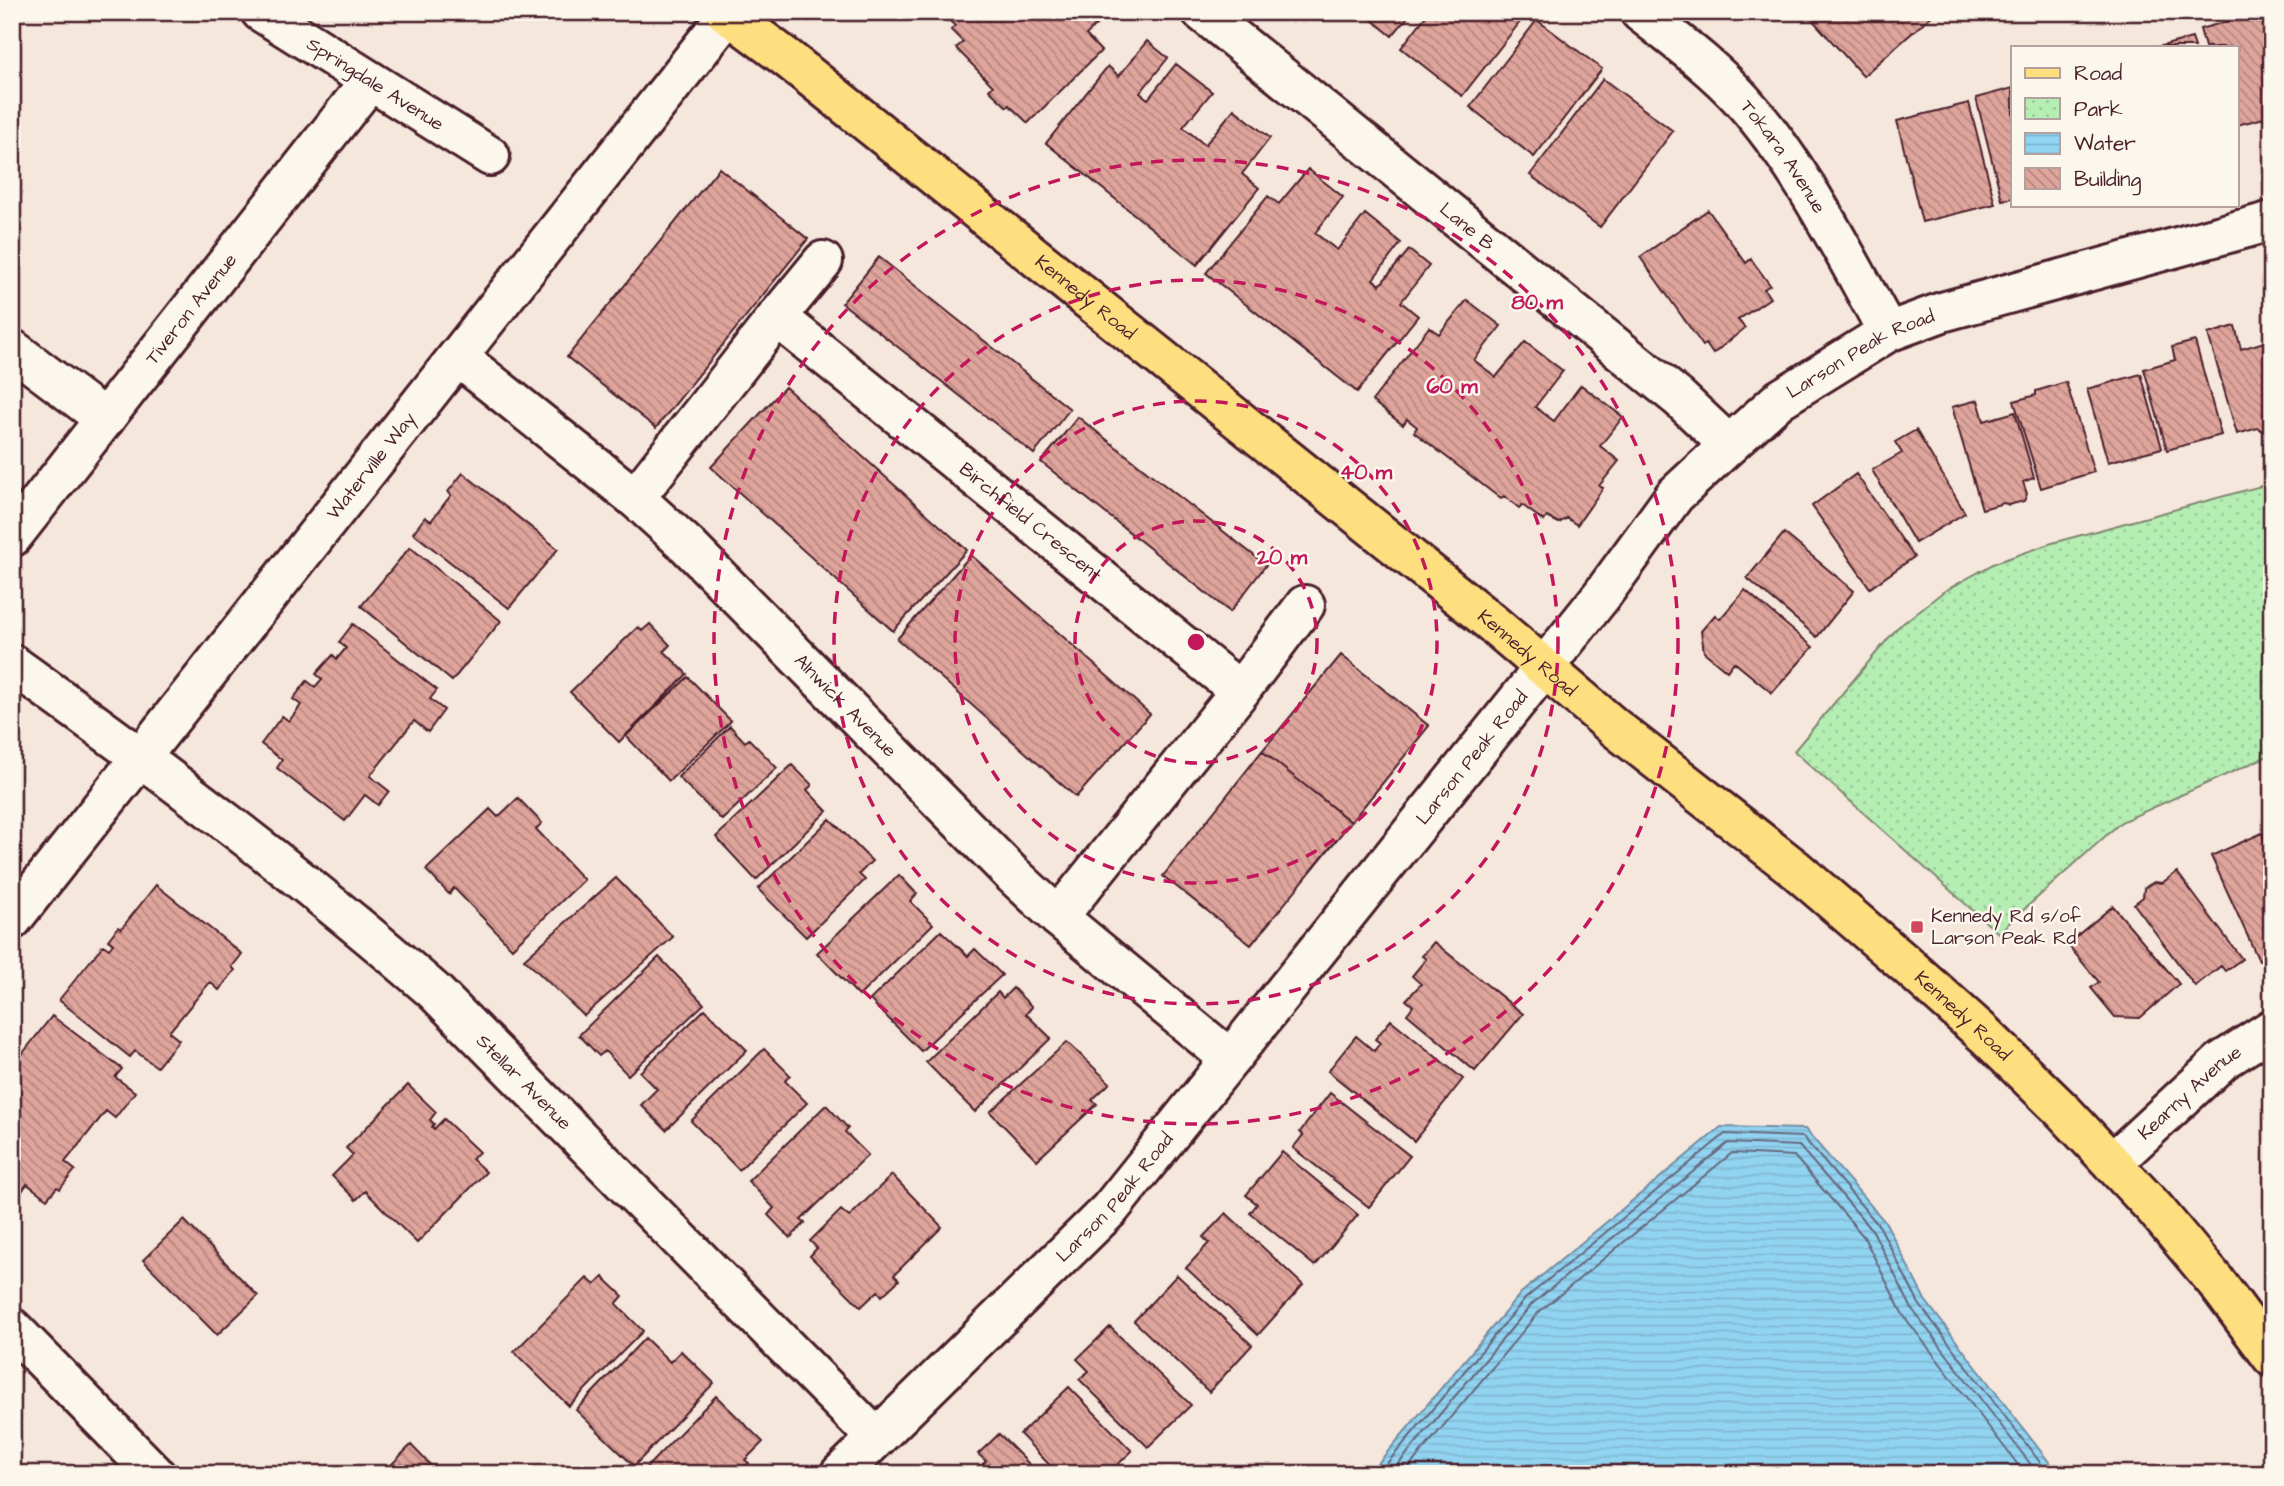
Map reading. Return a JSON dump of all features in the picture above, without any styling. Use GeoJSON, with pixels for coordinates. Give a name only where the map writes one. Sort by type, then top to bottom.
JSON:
{"type":"FeatureCollection","features":[{"type":"Feature","properties":{"kind":"main road","name":"Kennedy Road"},"geometry":{"type":"LineString","coordinates":[[728,13],[917,161],[1545,667],[1615,727],[1794,868],[1909,967],[1994,1045],[2155,1209],[2216,1282],[2272,1357]]}},
{"type":"Feature","properties":{"kind":"street","name":"Springdale Avenue"},"geometry":{"type":"LineString","coordinates":[[261,12],[490,156]]}},
{"type":"Feature","properties":{"kind":"street","name":"Lane B"},"geometry":{"type":"LineString","coordinates":[[1202,12],[1679,398],[1729,445]]}},
{"type":"Feature","properties":{"kind":"street","name":"Tokara Avenue"},"geometry":{"type":"LineString","coordinates":[[1640,12],[1741,99],[1788,158],[1888,332]]}},
{"type":"Feature","properties":{"kind":"street","name":"Waterville Way"},"geometry":{"type":"LineString","coordinates":[[12,920],[728,13]]}},
{"type":"Feature","properties":{"kind":"street","name":"Tiveron Avenue"},"geometry":{"type":"LineString","coordinates":[[13,534],[370,81]]}},
{"type":"Feature","properties":{"kind":"street","name":"Larson Peak Road"},"geometry":{"type":"LineString","coordinates":[[840,1474],[1110,1209],[1602,595],[1675,495],[1780,399],[1888,332],[1942,312],[2272,221]]}},
{"type":"Feature","properties":{"kind":"street"},"geometry":{"type":"LineString","coordinates":[[635,498],[823,261]]}},
{"type":"Feature","properties":{"kind":"street","name":"Birchfield Crescent"},"geometry":{"type":"LineString","coordinates":[[777,317],[1240,691]]}},
{"type":"Feature","properties":{"kind":"street"},"geometry":{"type":"LineString","coordinates":[[12,349],[105,419]]}},
{"type":"Feature","properties":{"kind":"street","name":"Alnwick Avenue"},"geometry":{"type":"LineString","coordinates":[[458,357],[635,498],[687,545],[1013,875],[1058,916],[1230,1059]]}},
{"type":"Feature","properties":{"kind":"street"},"geometry":{"type":"LineString","coordinates":[[1058,916],[1240,691],[1305,605]]}},
{"type":"Feature","properties":{"kind":"street","name":"Stellar Avenue"},"geometry":{"type":"LineString","coordinates":[[12,664],[214,811],[435,991],[876,1438]]}},
{"type":"Feature","properties":{"kind":"street","name":"Kearny Avenue"},"geometry":{"type":"LineString","coordinates":[[2112,1163],[2222,1060],[2272,1028]]}},
{"type":"Feature","properties":{"kind":"street"},"geometry":{"type":"LineString","coordinates":[[12,1328],[155,1474]]}},
{"type":"Feature","properties":{"kind":"green space"},"geometry":{"type":"Polygon","coordinates":[[[2272,483],[2272,754],[2121,822],[1998,933],[1794,751],[1897,628],[1943,592],[1995,563],[2052,543],[2272,483]]]}},
{"type":"Feature","properties":{"kind":"water"},"geometry":{"type":"Polygon","coordinates":[[[1721,1127],[1805,1129],[1886,1223],[1925,1300],[2058,1474],[1369,1474],[1521,1293],[1721,1127]]]}},
{"type":"Feature","properties":{"kind":"building"},"geometry":{"type":"Polygon","coordinates":[[[931,12],[1109,12],[1086,35],[1101,51],[1028,123],[989,90],[993,86],[956,48],[963,42],[951,30],[955,26],[944,15],[939,20],[931,12]]]}},
{"type":"Feature","properties":{"kind":"building"},"geometry":{"type":"Polygon","coordinates":[[[1362,12],[1412,12],[1392,36],[1362,12]]]}},
{"type":"Feature","properties":{"kind":"building"},"geometry":{"type":"Polygon","coordinates":[[[1429,12],[1518,12],[1524,17],[1462,96],[1401,48],[1429,12]]]}},
{"type":"Feature","properties":{"kind":"building"},"geometry":{"type":"Polygon","coordinates":[[[1812,12],[1936,12],[1863,76],[1808,15],[1812,12]]]}},
{"type":"Feature","properties":{"kind":"building"},"geometry":{"type":"Polygon","coordinates":[[[2261,12],[2272,52],[2272,116],[2238,125],[2238,46],[2205,46],[2200,29],[2261,12]]]}},
{"type":"Feature","properties":{"kind":"building"},"geometry":{"type":"Polygon","coordinates":[[[1537,20],[1602,69],[1534,157],[1470,107],[1537,20]]]}},
{"type":"Feature","properties":{"kind":"building"},"geometry":{"type":"Polygon","coordinates":[[[2192,38],[2195,46],[2162,46],[2192,38]]]}},
{"type":"Feature","properties":{"kind":"building"},"geometry":{"type":"Polygon","coordinates":[[[1147,41],[1168,58],[1140,93],[1148,99],[1176,64],[1212,92],[1183,127],[1205,145],[1234,109],[1270,138],[1242,174],[1259,188],[1197,265],[1046,143],[1108,66],[1119,76],[1147,41]]]}},
{"type":"Feature","properties":{"kind":"building"},"geometry":{"type":"Polygon","coordinates":[[[1603,79],[1673,131],[1600,227],[1530,175],[1603,79]]]}},
{"type":"Feature","properties":{"kind":"building"},"geometry":{"type":"Polygon","coordinates":[[[2011,89],[2011,198],[2002,200],[1976,98],[2011,89]]]}},
{"type":"Feature","properties":{"kind":"building"},"geometry":{"type":"Polygon","coordinates":[[[1969,103],[1995,204],[1922,222],[1897,121],[1969,103]]]}},
{"type":"Feature","properties":{"kind":"building"},"geometry":{"type":"Polygon","coordinates":[[[719,168],[808,239],[656,428],[567,357],[719,168]]]}},
{"type":"Feature","properties":{"kind":"building"},"geometry":{"type":"Polygon","coordinates":[[[1308,169],[1343,197],[1315,233],[1337,250],[1365,214],[1401,243],[1373,279],[1380,285],[1409,250],[1429,266],[1401,302],[1418,316],[1357,392],[1206,273],[1268,196],[1279,204],[1308,169]]]}},
{"type":"Feature","properties":{"kind":"building"},"geometry":{"type":"Polygon","coordinates":[[[1708,210],[1746,263],[1751,259],[1770,285],[1764,289],[1770,298],[1738,320],[1745,328],[1713,354],[1706,344],[1703,346],[1640,257],[1708,210]]]}},
{"type":"Feature","properties":{"kind":"building"},"geometry":{"type":"Polygon","coordinates":[[[879,257],[1070,409],[1034,454],[842,303],[879,257]]]}},
{"type":"Feature","properties":{"kind":"building"},"geometry":{"type":"Polygon","coordinates":[[[1467,300],[1501,326],[1474,360],[1496,377],[1525,342],[1563,371],[1535,407],[1554,421],[1581,385],[1623,417],[1600,446],[1619,461],[1599,486],[1603,488],[1577,525],[1567,518],[1559,523],[1547,517],[1544,521],[1522,505],[1519,508],[1504,496],[1501,499],[1414,432],[1417,427],[1407,419],[1403,425],[1372,401],[1429,327],[1439,334],[1467,300]]]}},
{"type":"Feature","properties":{"kind":"building"},"geometry":{"type":"Polygon","coordinates":[[[2235,326],[2241,349],[2271,340],[2272,429],[2263,431],[2258,428],[2237,434],[2208,334],[2235,326]]]}},
{"type":"Feature","properties":{"kind":"building"},"geometry":{"type":"Polygon","coordinates":[[[2195,341],[2221,435],[2167,450],[2144,369],[2175,360],[2172,347],[2195,341]]]}},
{"type":"Feature","properties":{"kind":"building"},"geometry":{"type":"Polygon","coordinates":[[[2141,374],[2162,448],[2108,462],[2087,389],[2141,374]]]}},
{"type":"Feature","properties":{"kind":"building"},"geometry":{"type":"Polygon","coordinates":[[[2066,382],[2094,472],[2041,488],[2014,401],[2066,382]]]}},
{"type":"Feature","properties":{"kind":"building"},"geometry":{"type":"Polygon","coordinates":[[[785,387],[967,550],[893,631],[711,467],[785,387]]]}},
{"type":"Feature","properties":{"kind":"building"},"geometry":{"type":"Polygon","coordinates":[[[1978,400],[1984,421],[2015,412],[2034,478],[2023,482],[2027,494],[2024,501],[1982,509],[1952,407],[1978,400]]]}},
{"type":"Feature","properties":{"kind":"building"},"geometry":{"type":"Polygon","coordinates":[[[1078,417],[1266,565],[1230,612],[1041,462],[1078,417]]]}},
{"type":"Feature","properties":{"kind":"building"},"geometry":{"type":"Polygon","coordinates":[[[1916,430],[1965,513],[1915,543],[1872,470],[1902,453],[1895,442],[1916,430]]]}},
{"type":"Feature","properties":{"kind":"building"},"geometry":{"type":"Polygon","coordinates":[[[463,473],[558,549],[509,608],[413,533],[425,517],[431,521],[451,495],[448,492],[463,473]]]}},
{"type":"Feature","properties":{"kind":"building"},"geometry":{"type":"Polygon","coordinates":[[[1856,474],[1914,557],[1870,588],[1812,506],[1856,474]]]}},
{"type":"Feature","properties":{"kind":"building"},"geometry":{"type":"Polygon","coordinates":[[[1784,533],[1854,591],[1817,637],[1747,578],[1784,533]]]}},
{"type":"Feature","properties":{"kind":"building"},"geometry":{"type":"Polygon","coordinates":[[[410,547],[501,621],[452,681],[361,606],[410,547]]]}},
{"type":"Feature","properties":{"kind":"building"},"geometry":{"type":"Polygon","coordinates":[[[971,555],[1150,714],[1076,797],[897,639],[971,555]]]}},
{"type":"Feature","properties":{"kind":"building"},"geometry":{"type":"Polygon","coordinates":[[[1745,590],[1813,647],[1772,693],[1734,662],[1727,671],[1704,652],[1701,631],[1715,615],[1720,619],[1745,590]]]}},
{"type":"Feature","properties":{"kind":"building"},"geometry":{"type":"Polygon","coordinates":[[[353,624],[437,690],[430,699],[444,710],[428,732],[414,721],[370,776],[389,791],[378,805],[365,795],[345,821],[277,768],[282,760],[261,744],[282,716],[289,721],[301,705],[293,699],[307,681],[315,687],[322,679],[316,674],[333,655],[337,659],[346,648],[339,642],[353,624]]]}},
{"type":"Feature","properties":{"kind":"building"},"geometry":{"type":"Polygon","coordinates":[[[650,624],[670,645],[664,651],[687,674],[619,742],[570,692],[638,627],[642,631],[650,624]]]}},
{"type":"Feature","properties":{"kind":"building"},"geometry":{"type":"Polygon","coordinates":[[[1341,655],[1429,726],[1351,822],[1262,751],[1341,655]]]}},
{"type":"Feature","properties":{"kind":"building"},"geometry":{"type":"Polygon","coordinates":[[[688,677],[731,721],[669,781],[626,736],[688,677]]]}},
{"type":"Feature","properties":{"kind":"building"},"geometry":{"type":"Polygon","coordinates":[[[730,726],[745,742],[749,739],[777,768],[722,820],[678,777],[730,726]]]}},
{"type":"Feature","properties":{"kind":"building"},"geometry":{"type":"Polygon","coordinates":[[[1262,751],[1351,822],[1251,945],[1163,876],[1262,751]]]}},
{"type":"Feature","properties":{"kind":"building"},"geometry":{"type":"Polygon","coordinates":[[[792,765],[812,785],[807,790],[827,811],[756,880],[716,837],[792,765]]]}},
{"type":"Feature","properties":{"kind":"building"},"geometry":{"type":"Polygon","coordinates":[[[518,798],[542,823],[536,829],[584,880],[512,948],[454,888],[449,894],[426,870],[490,809],[498,817],[518,798]]]}},
{"type":"Feature","properties":{"kind":"building"},"geometry":{"type":"Polygon","coordinates":[[[830,819],[872,861],[859,874],[865,880],[806,937],[758,889],[830,819]]]}},
{"type":"Feature","properties":{"kind":"building"},"geometry":{"type":"Polygon","coordinates":[[[2262,833],[2272,856],[2272,931],[2266,934],[2272,946],[2272,955],[2259,961],[2211,856],[2262,833]]]}},
{"type":"Feature","properties":{"kind":"building"},"geometry":{"type":"Polygon","coordinates":[[[2177,872],[2242,959],[2225,971],[2221,966],[2195,986],[2134,904],[2143,897],[2144,888],[2154,882],[2162,883],[2177,872]]]}},
{"type":"Feature","properties":{"kind":"building"},"geometry":{"type":"Polygon","coordinates":[[[899,875],[917,894],[910,901],[933,924],[859,996],[817,953],[899,875]]]}},
{"type":"Feature","properties":{"kind":"building"},"geometry":{"type":"Polygon","coordinates":[[[616,878],[673,937],[584,1016],[524,959],[616,878]]]}},
{"type":"Feature","properties":{"kind":"building"},"geometry":{"type":"Polygon","coordinates":[[[156,885],[242,954],[232,967],[235,970],[219,990],[210,982],[169,1032],[179,1040],[157,1067],[135,1051],[130,1057],[59,1000],[103,945],[109,949],[113,944],[108,940],[118,927],[121,929],[156,885]]]}},
{"type":"Feature","properties":{"kind":"building"},"geometry":{"type":"Polygon","coordinates":[[[2113,906],[2179,984],[2140,1018],[2115,1017],[2091,988],[2099,982],[2067,944],[2113,906]]]}},
{"type":"Feature","properties":{"kind":"building"},"geometry":{"type":"Polygon","coordinates":[[[941,931],[968,956],[975,949],[1002,975],[921,1051],[870,1000],[941,931]]]}},
{"type":"Feature","properties":{"kind":"building"},"geometry":{"type":"Polygon","coordinates":[[[1434,942],[1523,1014],[1475,1071],[1407,1014],[1413,1006],[1406,1000],[1421,984],[1412,976],[1426,959],[1422,956],[1434,942]]]}},
{"type":"Feature","properties":{"kind":"building"},"geometry":{"type":"Polygon","coordinates":[[[659,957],[704,1004],[628,1075],[605,1051],[599,1056],[579,1035],[659,957]]]}},
{"type":"Feature","properties":{"kind":"building"},"geometry":{"type":"Polygon","coordinates":[[[1013,988],[1032,1007],[1026,1014],[1051,1038],[975,1112],[926,1062],[998,992],[1003,998],[1013,988]]]}},
{"type":"Feature","properties":{"kind":"building"},"geometry":{"type":"Polygon","coordinates":[[[705,1009],[747,1050],[666,1130],[641,1105],[657,1089],[640,1072],[705,1009]]]}},
{"type":"Feature","properties":{"kind":"building"},"geometry":{"type":"Polygon","coordinates":[[[52,1016],[122,1069],[115,1077],[135,1092],[115,1118],[106,1111],[65,1162],[75,1170],[60,1189],[57,1187],[47,1199],[27,1184],[20,1194],[12,1188],[12,1067],[52,1016]]]}},
{"type":"Feature","properties":{"kind":"building"},"geometry":{"type":"Polygon","coordinates":[[[1391,1020],[1463,1079],[1414,1141],[1328,1071],[1356,1036],[1374,1051],[1380,1043],[1375,1039],[1391,1020]]]}},
{"type":"Feature","properties":{"kind":"building"},"geometry":{"type":"Polygon","coordinates":[[[1067,1042],[1110,1083],[1092,1100],[1097,1104],[1037,1160],[990,1112],[1067,1042]]]}},
{"type":"Feature","properties":{"kind":"building"},"geometry":{"type":"Polygon","coordinates":[[[764,1049],[790,1075],[785,1081],[807,1103],[739,1170],[691,1121],[764,1049]]]}},
{"type":"Feature","properties":{"kind":"building"},"geometry":{"type":"Polygon","coordinates":[[[408,1085],[436,1112],[430,1120],[434,1124],[432,1127],[434,1129],[444,1119],[479,1152],[472,1159],[486,1172],[417,1243],[365,1191],[356,1200],[332,1176],[353,1155],[346,1148],[408,1085]]]}},
{"type":"Feature","properties":{"kind":"building"},"geometry":{"type":"Polygon","coordinates":[[[1330,1093],[1410,1156],[1369,1207],[1293,1148],[1303,1135],[1300,1132],[1330,1093]]]}},
{"type":"Feature","properties":{"kind":"building"},"geometry":{"type":"Polygon","coordinates":[[[826,1105],[848,1128],[845,1132],[868,1155],[801,1220],[805,1223],[790,1238],[768,1215],[774,1208],[748,1181],[826,1105]]]}},
{"type":"Feature","properties":{"kind":"building"},"geometry":{"type":"Polygon","coordinates":[[[1282,1152],[1358,1215],[1315,1266],[1250,1213],[1257,1204],[1246,1195],[1282,1152]]]}},
{"type":"Feature","properties":{"kind":"building"},"geometry":{"type":"Polygon","coordinates":[[[892,1175],[942,1227],[894,1275],[899,1280],[882,1296],[878,1291],[861,1307],[810,1256],[817,1248],[810,1241],[841,1210],[849,1217],[892,1175]]]}},
{"type":"Feature","properties":{"kind":"building"},"geometry":{"type":"Polygon","coordinates":[[[1226,1213],[1303,1285],[1258,1335],[1186,1268],[1209,1243],[1203,1237],[1226,1213]]]}},
{"type":"Feature","properties":{"kind":"building"},"geometry":{"type":"Polygon","coordinates":[[[184,1220],[258,1296],[217,1335],[143,1260],[184,1220]]]}},
{"type":"Feature","properties":{"kind":"building"},"geometry":{"type":"Polygon","coordinates":[[[1177,1275],[1252,1345],[1209,1392],[1134,1321],[1177,1275]]]}},
{"type":"Feature","properties":{"kind":"building"},"geometry":{"type":"Polygon","coordinates":[[[603,1277],[623,1296],[616,1304],[643,1331],[569,1406],[514,1352],[587,1278],[595,1285],[603,1277]]]}},
{"type":"Feature","properties":{"kind":"building"},"geometry":{"type":"Polygon","coordinates":[[[1110,1327],[1191,1405],[1148,1447],[1079,1379],[1089,1371],[1077,1359],[1110,1327]]]}},
{"type":"Feature","properties":{"kind":"building"},"geometry":{"type":"Polygon","coordinates":[[[645,1338],[670,1362],[681,1351],[714,1383],[634,1466],[576,1410],[645,1338]]]}},
{"type":"Feature","properties":{"kind":"building"},"geometry":{"type":"Polygon","coordinates":[[[1069,1387],[1132,1451],[1108,1474],[1058,1474],[1020,1434],[1069,1387]]]}},
{"type":"Feature","properties":{"kind":"building"},"geometry":{"type":"Polygon","coordinates":[[[716,1396],[763,1442],[745,1460],[749,1463],[738,1474],[640,1474],[716,1396]]]}},
{"type":"Feature","properties":{"kind":"building"},"geometry":{"type":"Polygon","coordinates":[[[999,1434],[1039,1474],[973,1474],[986,1461],[978,1454],[999,1434]]]}},
{"type":"Feature","properties":{"kind":"building"},"geometry":{"type":"Polygon","coordinates":[[[411,1445],[437,1472],[435,1474],[382,1474],[411,1445]]]}},
{"type":"Feature","properties":{"kind":"place","name":"Kennedy Rd s/of Larson Peak Rd"},"geometry":{"type":"Point","coordinates":[1917,927]}}]}
